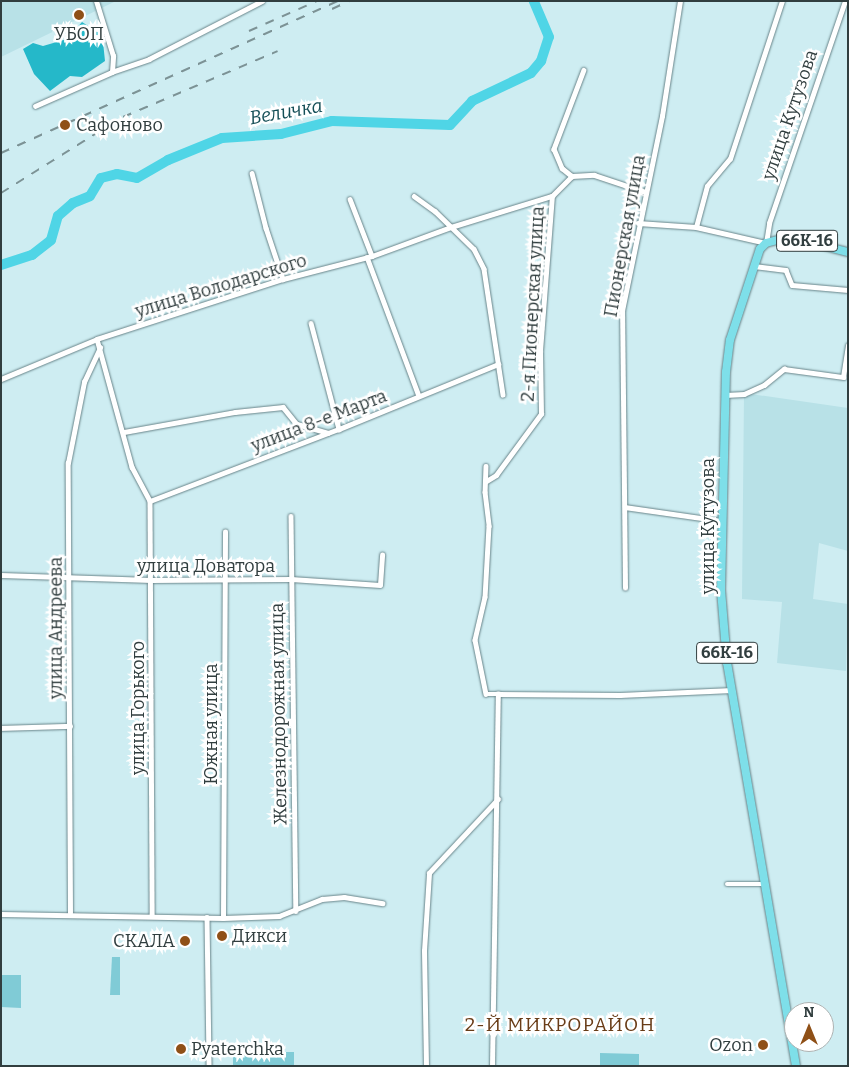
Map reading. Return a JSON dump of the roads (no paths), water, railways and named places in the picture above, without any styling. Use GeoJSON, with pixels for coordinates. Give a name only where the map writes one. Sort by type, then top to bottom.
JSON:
{"type":"FeatureCollection","features":[{"type":"Feature","properties":{"kind":"main road","name":"66К-16"},"geometry":{"type":"LineString","coordinates":[[766,243],[789,237],[848,252]]}},
{"type":"Feature","properties":{"kind":"main road","name":"улица Кутузова"},"geometry":{"type":"LineString","coordinates":[[766,243],[752,266],[730,340],[725,395],[721,590],[732,690],[796,1066]]}},
{"type":"Feature","properties":{"kind":"street"},"geometry":{"type":"LineString","coordinates":[[96,1],[113,56],[112,72]]}},
{"type":"Feature","properties":{"kind":"street"},"geometry":{"type":"LineString","coordinates":[[35,106],[112,72],[149,59],[262,1]]}},
{"type":"Feature","properties":{"kind":"street","name":"Пионерская улица"},"geometry":{"type":"LineString","coordinates":[[625,588],[622,311],[644,192],[662,116],[680,1]]}},
{"type":"Feature","properties":{"kind":"street"},"geometry":{"type":"LineString","coordinates":[[696,227],[707,186],[730,159],[782,1]]}},
{"type":"Feature","properties":{"kind":"street","name":"улица Кутузова"},"geometry":{"type":"LineString","coordinates":[[766,243],[769,223],[845,1]]}},
{"type":"Feature","properties":{"kind":"street"},"geometry":{"type":"LineString","coordinates":[[584,70],[554,150],[562,168],[572,176],[594,175],[644,192]]}},
{"type":"Feature","properties":{"kind":"street"},"geometry":{"type":"LineString","coordinates":[[252,173],[284,279]]}},
{"type":"Feature","properties":{"kind":"street","name":"улица Володарского"},"geometry":{"type":"LineString","coordinates":[[1,379],[97,339],[284,279],[372,256],[451,227],[552,196],[572,176]]}},
{"type":"Feature","properties":{"kind":"street"},"geometry":{"type":"LineString","coordinates":[[414,196],[474,249],[484,269],[503,395]]}},
{"type":"Feature","properties":{"kind":"street","name":"2-я Пионерская улица"},"geometry":{"type":"LineString","coordinates":[[485,482],[496,475],[541,414],[540,350],[552,196]]}},
{"type":"Feature","properties":{"kind":"street"},"geometry":{"type":"LineString","coordinates":[[350,199],[372,256]]}},
{"type":"Feature","properties":{"kind":"street"},"geometry":{"type":"LineString","coordinates":[[638,223],[696,227],[766,243]]}},
{"type":"Feature","properties":{"kind":"street"},"geometry":{"type":"LineString","coordinates":[[367,257],[419,396]]}},
{"type":"Feature","properties":{"kind":"street"},"geometry":{"type":"LineString","coordinates":[[752,266],[786,270],[792,284],[848,290]]}},
{"type":"Feature","properties":{"kind":"street"},"geometry":{"type":"LineString","coordinates":[[311,323],[339,429]]}},
{"type":"Feature","properties":{"kind":"street"},"geometry":{"type":"LineString","coordinates":[[97,339],[124,432],[132,467],[150,500]]}},
{"type":"Feature","properties":{"kind":"street"},"geometry":{"type":"LineString","coordinates":[[725,395],[744,394],[764,385],[784,369],[843,377],[848,345]]}},
{"type":"Feature","properties":{"kind":"street","name":"улица Андреева"},"geometry":{"type":"LineString","coordinates":[[70,913],[68,463],[84,382],[100,348]]}},
{"type":"Feature","properties":{"kind":"street","name":"улица 8-е Марта"},"geometry":{"type":"LineString","coordinates":[[150,500],[339,429],[498,364]]}},
{"type":"Feature","properties":{"kind":"street"},"geometry":{"type":"LineString","coordinates":[[124,432],[235,412],[283,407],[298,424],[328,433]]}},
{"type":"Feature","properties":{"kind":"street"},"geometry":{"type":"LineString","coordinates":[[486,466],[485,482],[489,526],[485,597],[474,640],[486,694],[620,694],[732,690]]}},
{"type":"Feature","properties":{"kind":"street","name":"улица Горького"},"geometry":{"type":"LineString","coordinates":[[150,500],[152,915]]}},
{"type":"Feature","properties":{"kind":"street"},"geometry":{"type":"LineString","coordinates":[[625,507],[722,521]]}},
{"type":"Feature","properties":{"kind":"street","name":"Железнодорожная улица"},"geometry":{"type":"LineString","coordinates":[[292,516],[291,580],[296,911]]}},
{"type":"Feature","properties":{"kind":"street","name":"Южная улица"},"geometry":{"type":"LineString","coordinates":[[223,918],[225,532]]}},
{"type":"Feature","properties":{"kind":"street","name":"улица Доватора"},"geometry":{"type":"LineString","coordinates":[[1,575],[70,579],[291,580],[380,585],[382,555]]}},
{"type":"Feature","properties":{"kind":"street"},"geometry":{"type":"LineString","coordinates":[[492,1066],[498,799],[498,694]]}},
{"type":"Feature","properties":{"kind":"street"},"geometry":{"type":"LineString","coordinates":[[1,728],[70,726]]}},
{"type":"Feature","properties":{"kind":"street"},"geometry":{"type":"LineString","coordinates":[[426,1066],[424,951],[429,873],[498,799]]}},
{"type":"Feature","properties":{"kind":"street"},"geometry":{"type":"LineString","coordinates":[[726,884],[766,884]]}},
{"type":"Feature","properties":{"kind":"street"},"geometry":{"type":"LineString","coordinates":[[1,914],[70,913],[223,918],[279,916],[296,911],[322,899],[336,897],[368,899],[383,903]]}},
{"type":"Feature","properties":{"kind":"street"},"geometry":{"type":"LineString","coordinates":[[207,917],[209,1066]]}},
{"type":"Feature","properties":{"kind":"waterway","name":"Величка"},"geometry":{"type":"LineString","coordinates":[[1,265],[32,255],[51,240],[58,216],[73,203],[90,196],[101,178],[117,174],[137,178],[168,160],[222,138],[281,134],[332,121],[450,125],[472,101],[531,73],[541,61],[549,37],[534,1]]}},
{"type":"Feature","properties":{"kind":"railway"},"geometry":{"type":"LineString","coordinates":[[249,31],[317,1]]}},
{"type":"Feature","properties":{"kind":"railway"},"geometry":{"type":"LineString","coordinates":[[1,153],[338,1]]}},
{"type":"Feature","properties":{"kind":"railway"},"geometry":{"type":"LineString","coordinates":[[332,9],[349,1]]}},
{"type":"Feature","properties":{"kind":"railway"},"geometry":{"type":"LineString","coordinates":[[123,117],[278,51]]}},
{"type":"Feature","properties":{"kind":"railway"},"geometry":{"type":"LineString","coordinates":[[1,193],[114,122]]}},
{"type":"Feature","properties":{"kind":"place","name":"УБОП"},"geometry":{"type":"Point","coordinates":[79,15]}},
{"type":"Feature","properties":{"kind":"place","name":"Сафоново"},"geometry":{"type":"Point","coordinates":[65,125]}},
{"type":"Feature","properties":{"kind":"place","name":"Дикси"},"geometry":{"type":"Point","coordinates":[222,936]}},
{"type":"Feature","properties":{"kind":"place","name":"СКАЛА"},"geometry":{"type":"Point","coordinates":[185,941]}},
{"type":"Feature","properties":{"kind":"place","name":"Ozon"},"geometry":{"type":"Point","coordinates":[763,1045]}},
{"type":"Feature","properties":{"kind":"place","name":"Pyaterchka"},"geometry":{"type":"Point","coordinates":[181,1049]}},
{"type":"Feature","properties":{"kind":"district","name":"2-Й МИКРОРАЙОН"},"geometry":{"type":"Point","coordinates":[560,1025]}}]}
